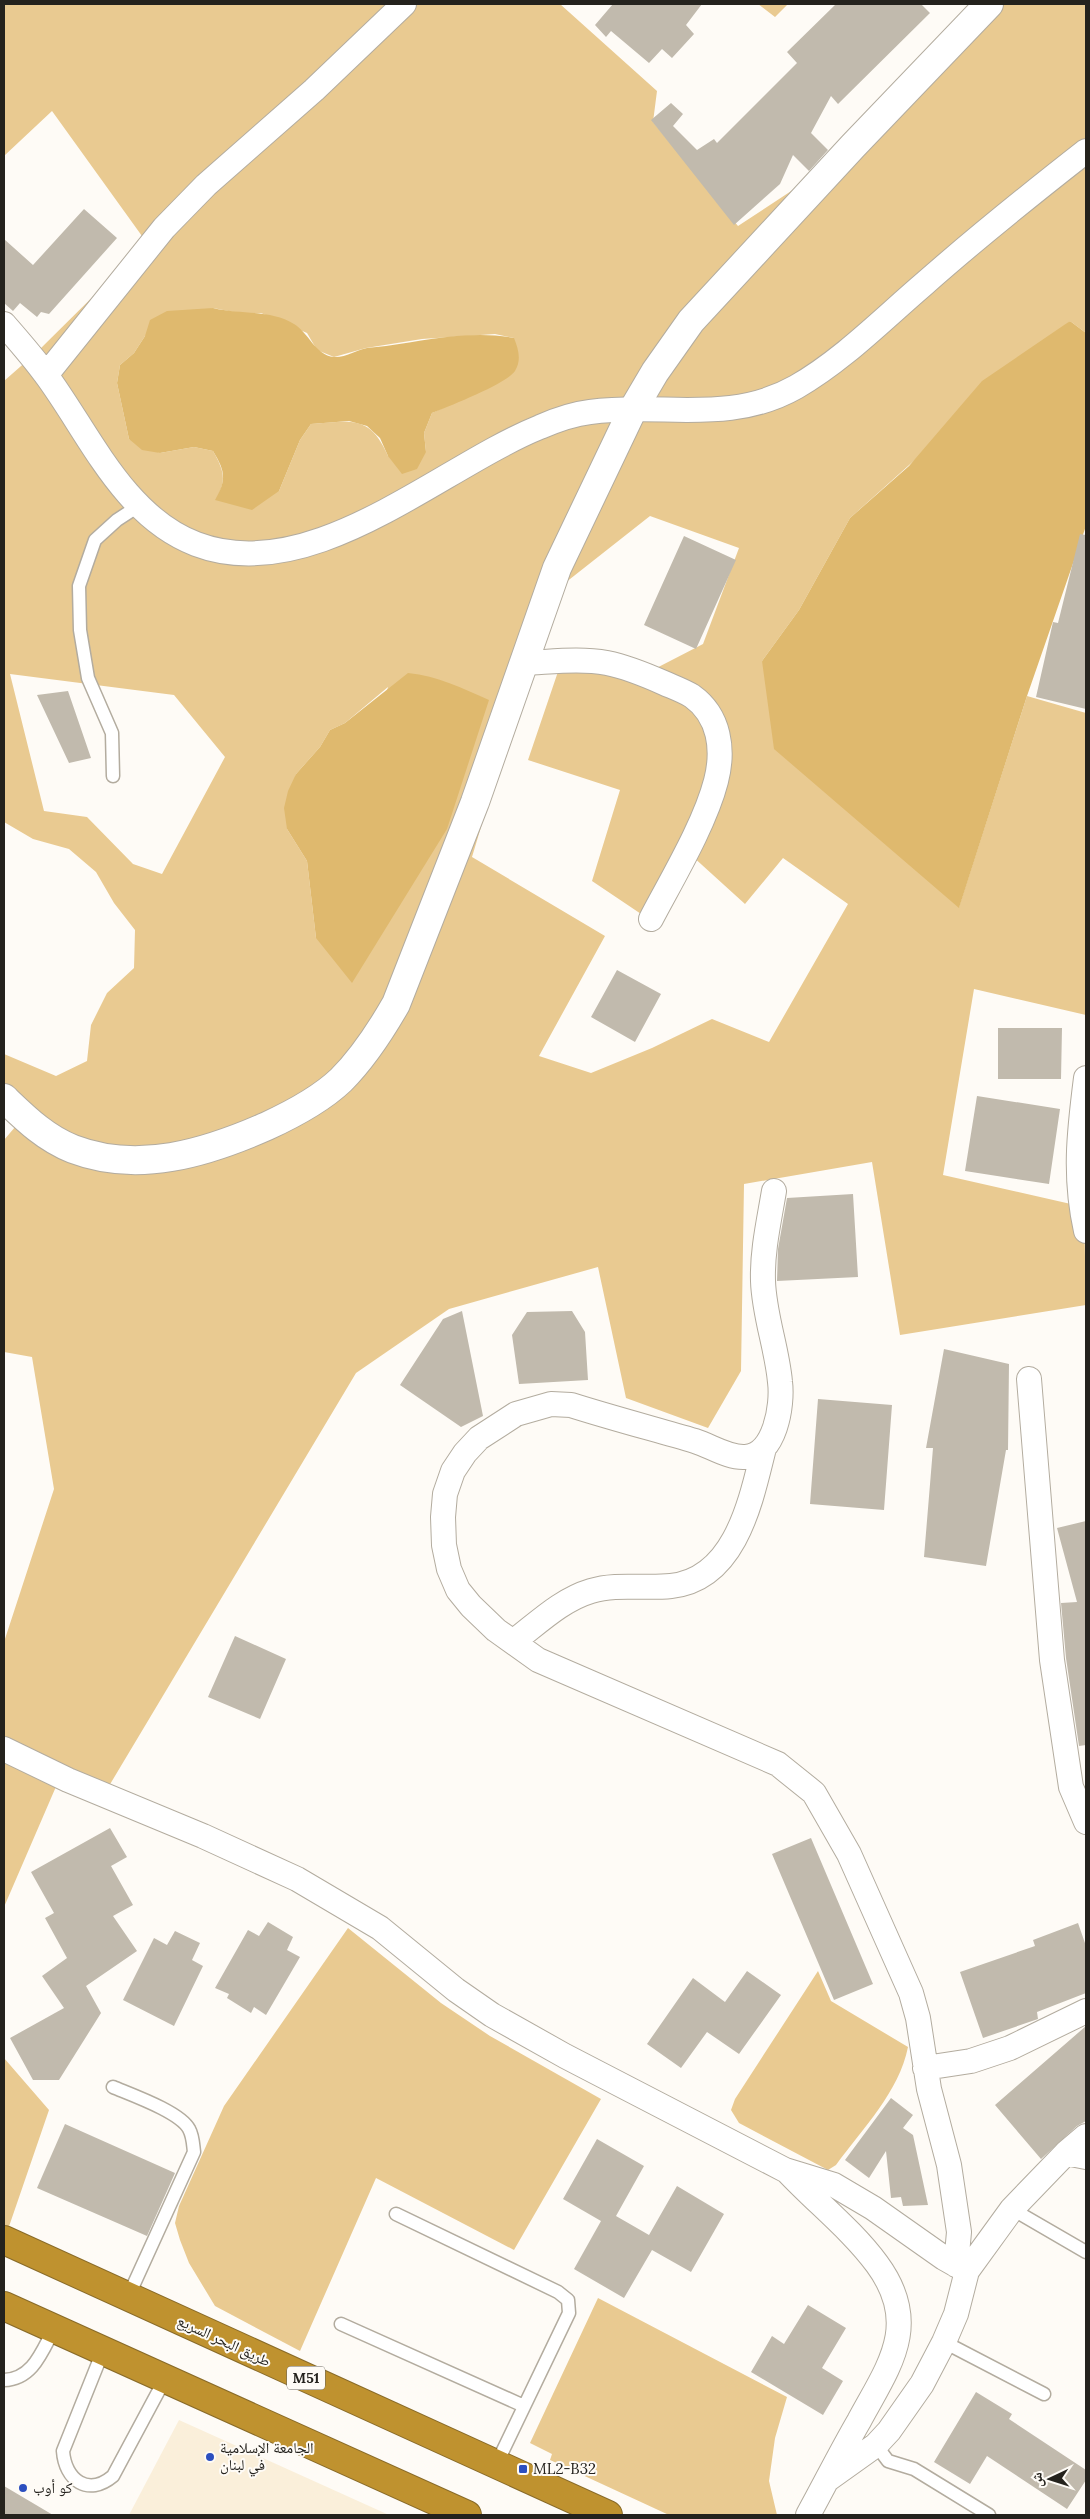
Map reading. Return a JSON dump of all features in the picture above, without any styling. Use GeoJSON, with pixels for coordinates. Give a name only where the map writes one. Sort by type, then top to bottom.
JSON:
{"type":"FeatureCollection","features":[{"type":"Feature","properties":{"kind":"highway","name":"طريق البحر السريع"},"geometry":{"type":"LineString","coordinates":[[4,2240],[496,2466],[608,2515]]}},
{"type":"Feature","properties":{"kind":"highway"},"geometry":{"type":"LineString","coordinates":[[4,2306],[467,2515]]}},
{"type":"Feature","properties":{"kind":"street"},"geometry":{"type":"LineString","coordinates":[[46,375],[164,228],[185,205],[314,90],[404,4]]}},
{"type":"Feature","properties":{"kind":"street"},"geometry":{"type":"LineString","coordinates":[[4,1098],[31,1124],[48,1137],[72,1148],[93,1156],[140,1160],[171,1158],[201,1152],[249,1134],[288,1116],[321,1097],[340,1081],[370,1046],[396,1004],[475,802],[557,568],[632,411],[655,372],[691,321],[846,153],[989,4]]}},
{"type":"Feature","properties":{"kind":"street"},"geometry":{"type":"LineString","coordinates":[[4,324],[46,375],[110,470],[140,505],[179,535],[211,549],[245,553],[284,549],[337,534],[367,521],[490,452],[544,426],[587,412],[718,410],[745,407],[773,400],[800,385],[848,350],[929,279],[1086,151]]}},
{"type":"Feature","properties":{"kind":"street"},"geometry":{"type":"LineString","coordinates":[[523,663],[592,661],[623,667],[648,676],[691,696],[707,710],[718,732],[720,756],[716,781],[708,805],[652,919]]}},
{"type":"Feature","properties":{"kind":"street"},"geometry":{"type":"LineString","coordinates":[[1086,1078],[1077,1169],[1079,1200],[1086,1231]]}},
{"type":"Feature","properties":{"kind":"street"},"geometry":{"type":"LineString","coordinates":[[774,1191],[763,1256],[763,1283],[780,1384],[776,1425],[769,1443],[750,1457],[734,1456],[697,1442],[562,1404],[551,1404],[516,1414],[480,1438],[457,1465],[448,1486],[443,1517],[444,1545],[449,1569],[458,1590],[471,1606],[512,1642],[538,1660],[778,1764],[814,1793],[849,1854],[911,1993],[918,2018],[925,2068],[950,2165],[960,2232],[961,2268],[956,2314],[922,2384],[889,2430],[876,2445],[827,2480]]}},
{"type":"Feature","properties":{"kind":"street"},"geometry":{"type":"LineString","coordinates":[[1029,1379],[1052,1660],[1071,1787],[1086,1822]]}},
{"type":"Feature","properties":{"kind":"street"},"geometry":{"type":"LineString","coordinates":[[512,1642],[567,1600],[578,1595],[612,1587],[687,1584],[709,1571],[742,1525],[750,1504],[764,1448]]}},
{"type":"Feature","properties":{"kind":"street"},"geometry":{"type":"LineString","coordinates":[[4,1749],[68,1780],[203,1836],[297,1879],[380,1928],[456,1990],[492,2015],[565,2056],[786,2170],[834,2185],[873,2208],[961,2268]]}},
{"type":"Feature","properties":{"kind":"street"},"geometry":{"type":"LineString","coordinates":[[925,2068],[971,2061],[1010,2048],[1086,2011]]}},
{"type":"Feature","properties":{"kind":"street"},"geometry":{"type":"LineString","coordinates":[[961,2268],[1012,2209],[1076,2155],[1086,2136]]}},
{"type":"Feature","properties":{"kind":"street"},"geometry":{"type":"LineString","coordinates":[[786,2170],[877,2264],[888,2284],[898,2315],[898,2338],[892,2360],[808,2515]]}},
{"type":"Feature","properties":{"kind":"lane"},"geometry":{"type":"LineString","coordinates":[[113,776],[112,733],[88,678],[80,630],[80,586],[95,540],[117,520],[140,505]]}},
{"type":"Feature","properties":{"kind":"lane"},"geometry":{"type":"LineString","coordinates":[[113,2087],[180,2118],[189,2128],[193,2139],[194,2152],[128,2297]]}},
{"type":"Feature","properties":{"kind":"lane"},"geometry":{"type":"LineString","coordinates":[[1012,2209],[1086,2252]]}},
{"type":"Feature","properties":{"kind":"lane"},"geometry":{"type":"LineString","coordinates":[[396,2214],[558,2292],[568,2300],[569,2313],[496,2466]]}},
{"type":"Feature","properties":{"kind":"lane"},"geometry":{"type":"LineString","coordinates":[[341,2324],[524,2406]]}},
{"type":"Feature","properties":{"kind":"lane"},"geometry":{"type":"LineString","coordinates":[[4,2380],[22,2375],[33,2368],[54,2329]]}},
{"type":"Feature","properties":{"kind":"lane"},"geometry":{"type":"LineString","coordinates":[[944,2342],[1044,2394]]}},
{"type":"Feature","properties":{"kind":"lane"},"geometry":{"type":"LineString","coordinates":[[103,2351],[63,2451],[64,2464],[69,2475],[89,2486],[102,2484],[113,2476],[165,2379]]}},
{"type":"Feature","properties":{"kind":"lane"},"geometry":{"type":"LineString","coordinates":[[876,2445],[888,2462],[914,2469],[989,2515]]}},
{"type":"Feature","properties":{"kind":"shaded area"},"geometry":{"type":"Polygon","coordinates":[[[4,4],[560,4],[657,91],[653,122],[738,226],[814,176],[984,4],[1086,4],[1086,333],[1070,321],[850,518],[799,610],[762,661],[959,907],[1027,696],[1086,713],[1086,1015],[974,989],[943,1175],[1084,1207],[1086,1305],[900,1335],[872,1162],[744,1184],[741,1371],[708,1428],[626,1398],[598,1267],[449,1309],[356,1373],[106,1791],[58,1782],[4,1907],[4,1642],[54,1489],[32,1357],[4,1352],[4,1140],[21,1120],[4,1107],[4,1054],[56,1076],[87,1061],[91,1025],[107,993],[134,968],[135,930],[114,903],[96,872],[69,849],[33,839],[4,822],[4,381],[37,352],[147,243],[52,111],[4,156],[4,4]],[[213,308],[145,336],[134,353],[120,365],[117,383],[129,439],[160,453],[194,447],[213,451],[223,475],[222,486],[216,500],[279,491],[300,440],[311,424],[358,423],[374,433],[388,456],[426,452],[424,433],[432,413],[501,381],[514,338],[495,334],[422,339],[366,348],[334,357],[317,350],[307,333],[261,313],[244,314],[213,308]],[[650,516],[551,594],[472,857],[605,936],[539,1056],[591,1073],[652,1048],[712,1019],[769,1042],[848,904],[783,858],[745,904],[691,855],[650,920],[592,881],[620,790],[528,760],[565,651],[639,677],[703,644],[739,548],[650,516]],[[10,674],[44,811],[87,817],[133,864],[162,874],[225,757],[174,695],[10,674]],[[388,687],[345,723],[330,730],[320,747],[296,774],[287,829],[307,861],[316,938],[388,687]]]}},
{"type":"Feature","properties":{"kind":"shaded area"},"geometry":{"type":"Polygon","coordinates":[[[758,4],[788,4],[775,17],[758,4]]]}},
{"type":"Feature","properties":{"kind":"shaded area"},"geometry":{"type":"Polygon","coordinates":[[[213,308],[265,314],[285,319],[299,328],[322,352],[334,357],[367,348],[466,335],[482,335],[514,338],[519,358],[515,371],[501,382],[432,413],[424,433],[426,452],[417,469],[402,474],[388,456],[380,438],[367,426],[349,421],[311,424],[300,440],[279,491],[252,510],[215,500],[223,481],[223,475],[213,451],[194,447],[160,453],[142,450],[129,439],[117,383],[120,365],[134,353],[145,336],[150,320],[167,311],[213,308]]]}},
{"type":"Feature","properties":{"kind":"shaded area"},"geometry":{"type":"Polygon","coordinates":[[[1070,321],[1086,333],[1086,526],[1027,696],[959,908],[774,749],[762,661],[799,610],[850,518],[909,466],[982,381],[1070,321]]]}},
{"type":"Feature","properties":{"kind":"shaded area"},"geometry":{"type":"Polygon","coordinates":[[[408,673],[440,680],[489,700],[447,829],[352,983],[316,938],[307,861],[287,829],[284,808],[288,791],[296,774],[320,747],[330,730],[345,723],[408,673]]]}},
{"type":"Feature","properties":{"kind":"shaded area"},"geometry":{"type":"Polygon","coordinates":[[[348,1928],[441,2003],[490,2036],[601,2099],[514,2250],[376,2178],[300,2351],[215,2306],[189,2263],[175,2223],[179,2206],[224,2106],[348,1928]]]}},
{"type":"Feature","properties":{"kind":"shaded area"},"geometry":{"type":"Polygon","coordinates":[[[818,1971],[831,2001],[908,2047],[897,2079],[879,2109],[836,2165],[828,2170],[739,2123],[731,2110],[735,2099],[818,1971]]]}},
{"type":"Feature","properties":{"kind":"shaded area"},"geometry":{"type":"Polygon","coordinates":[[[4,2058],[49,2110],[4,2241],[4,2058]]]}},
{"type":"Feature","properties":{"kind":"shaded area"},"geometry":{"type":"Polygon","coordinates":[[[598,2298],[787,2397],[775,2438],[769,2481],[777,2515],[669,2515],[550,2460],[552,2454],[530,2443],[598,2298]]]}},
{"type":"Feature","properties":{"kind":"shaded area","name":"الجامعة الإسلامية في لبنان"},"geometry":{"type":"Polygon","coordinates":[[[179,2420],[389,2515],[129,2515],[179,2420]]]}},
{"type":"Feature","properties":{"kind":"building"},"geometry":{"type":"Polygon","coordinates":[[[613,4],[702,4],[686,25],[694,34],[672,58],[662,49],[649,63],[611,31],[606,37],[595,25],[613,4]]]}},
{"type":"Feature","properties":{"kind":"building"},"geometry":{"type":"Polygon","coordinates":[[[836,4],[921,4],[930,13],[838,104],[831,96],[811,133],[828,150],[809,171],[793,155],[780,184],[734,225],[651,120],[671,103],[683,114],[673,126],[697,150],[714,139],[717,143],[797,63],[787,52],[836,4]]]}},
{"type":"Feature","properties":{"kind":"building"},"geometry":{"type":"Polygon","coordinates":[[[84,209],[117,238],[49,314],[41,312],[37,317],[20,303],[13,311],[4,303],[4,239],[33,265],[84,209]]]}},
{"type":"Feature","properties":{"kind":"building"},"geometry":{"type":"Polygon","coordinates":[[[1080,534],[1086,535],[1086,709],[1036,697],[1053,622],[1058,623],[1080,534]]]}},
{"type":"Feature","properties":{"kind":"building"},"geometry":{"type":"Polygon","coordinates":[[[684,536],[736,560],[696,649],[644,625],[684,536]]]}},
{"type":"Feature","properties":{"kind":"building"},"geometry":{"type":"Polygon","coordinates":[[[68,691],[91,758],[69,763],[37,695],[68,691]]]}},
{"type":"Feature","properties":{"kind":"building"},"geometry":{"type":"Polygon","coordinates":[[[617,970],[661,994],[635,1042],[591,1017],[617,970]]]}},
{"type":"Feature","properties":{"kind":"building"},"geometry":{"type":"Polygon","coordinates":[[[998,1028],[1062,1028],[1061,1079],[998,1079],[998,1028]]]}},
{"type":"Feature","properties":{"kind":"building"},"geometry":{"type":"Polygon","coordinates":[[[977,1096],[1060,1109],[1049,1184],[965,1171],[977,1096]]]}},
{"type":"Feature","properties":{"kind":"building"},"geometry":{"type":"Polygon","coordinates":[[[853,1194],[858,1277],[777,1281],[778,1249],[787,1198],[853,1194]]]}},
{"type":"Feature","properties":{"kind":"building"},"geometry":{"type":"Polygon","coordinates":[[[462,1311],[483,1416],[461,1427],[400,1385],[443,1319],[462,1311]]]}},
{"type":"Feature","properties":{"kind":"building"},"geometry":{"type":"Polygon","coordinates":[[[572,1311],[585,1332],[588,1380],[519,1384],[512,1335],[527,1312],[572,1311]]]}},
{"type":"Feature","properties":{"kind":"building"},"geometry":{"type":"Polygon","coordinates":[[[944,1349],[1009,1364],[1008,1450],[1006,1450],[986,1566],[924,1557],[933,1448],[926,1448],[944,1349]]]}},
{"type":"Feature","properties":{"kind":"building"},"geometry":{"type":"Polygon","coordinates":[[[818,1399],[892,1405],[884,1510],[810,1504],[818,1399]]]}},
{"type":"Feature","properties":{"kind":"building"},"geometry":{"type":"Polygon","coordinates":[[[1086,1521],[1086,1745],[1079,1746],[1066,1658],[1061,1603],[1077,1602],[1057,1528],[1086,1521]]]}},
{"type":"Feature","properties":{"kind":"building"},"geometry":{"type":"Polygon","coordinates":[[[235,1636],[286,1659],[260,1719],[208,1697],[235,1636]]]}},
{"type":"Feature","properties":{"kind":"building"},"geometry":{"type":"Polygon","coordinates":[[[110,1828],[127,1857],[111,1866],[133,1905],[113,1916],[137,1951],[86,1986],[101,2013],[59,2080],[33,2080],[10,2038],[64,2008],[42,1976],[67,1958],[45,1918],[54,1913],[31,1872],[110,1828]]]}},
{"type":"Feature","properties":{"kind":"building"},"geometry":{"type":"Polygon","coordinates":[[[811,1838],[873,1984],[834,2000],[772,1854],[811,1838]]]}},
{"type":"Feature","properties":{"kind":"building"},"geometry":{"type":"Polygon","coordinates":[[[268,1922],[293,1937],[287,1950],[300,1957],[266,2015],[254,2007],[251,2013],[227,1998],[229,1994],[215,1988],[248,1930],[259,1936],[268,1922]]]}},
{"type":"Feature","properties":{"kind":"building"},"geometry":{"type":"Polygon","coordinates":[[[1078,1923],[1086,1946],[1086,1993],[1037,2012],[1038,2019],[983,2038],[960,1972],[1035,1946],[1033,1940],[1078,1923]]]}},
{"type":"Feature","properties":{"kind":"building"},"geometry":{"type":"Polygon","coordinates":[[[175,1931],[200,1943],[192,1960],[203,1966],[174,2026],[123,2000],[154,1938],[167,1945],[175,1931]]]}},
{"type":"Feature","properties":{"kind":"building"},"geometry":{"type":"Polygon","coordinates":[[[747,1971],[781,1995],[739,2054],[707,2032],[681,2068],[647,2044],[693,1978],[725,2002],[747,1971]]]}},
{"type":"Feature","properties":{"kind":"building"},"geometry":{"type":"Polygon","coordinates":[[[1086,2026],[1086,2121],[1077,2126],[1041,2159],[995,2105],[1086,2026]]]}},
{"type":"Feature","properties":{"kind":"building"},"geometry":{"type":"Polygon","coordinates":[[[891,2098],[913,2115],[903,2128],[913,2135],[928,2205],[903,2206],[901,2197],[891,2198],[886,2151],[869,2178],[845,2160],[891,2098]]]}},
{"type":"Feature","properties":{"kind":"building"},"geometry":{"type":"Polygon","coordinates":[[[65,2124],[175,2173],[147,2236],[37,2188],[65,2124]]]}},
{"type":"Feature","properties":{"kind":"building"},"geometry":{"type":"Polygon","coordinates":[[[597,2139],[644,2166],[616,2216],[649,2235],[677,2186],[724,2214],[691,2272],[652,2250],[624,2298],[574,2269],[601,2221],[563,2199],[597,2139]]]}},
{"type":"Feature","properties":{"kind":"building"},"geometry":{"type":"Polygon","coordinates":[[[808,2305],[846,2328],[822,2368],[843,2381],[823,2415],[751,2372],[772,2336],[784,2344],[808,2305]]]}},
{"type":"Feature","properties":{"kind":"building"},"geometry":{"type":"Polygon","coordinates":[[[976,2392],[1012,2414],[1009,2419],[1086,2470],[1086,2480],[1067,2509],[987,2456],[970,2484],[934,2462],[976,2392]]]}},
{"type":"Feature","properties":{"kind":"building"},"geometry":{"type":"Polygon","coordinates":[[[4,2486],[53,2515],[4,2515],[4,2486]]]}},
{"type":"Feature","properties":{"kind":"place","name":"الجامعة الإسلامية في لبنان"},"geometry":{"type":"Point","coordinates":[210,2457]}},
{"type":"Feature","properties":{"kind":"place","name":"ML2-B32"},"geometry":{"type":"Point","coordinates":[523,2469]}},
{"type":"Feature","properties":{"kind":"place","name":"كو أوب"},"geometry":{"type":"Point","coordinates":[23,2488]}}]}
